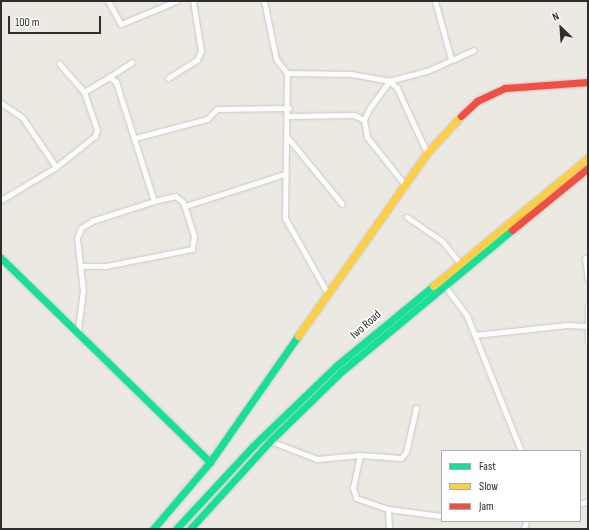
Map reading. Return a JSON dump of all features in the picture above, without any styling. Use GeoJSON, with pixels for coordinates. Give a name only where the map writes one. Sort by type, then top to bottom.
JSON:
{"type":"FeatureCollection","features":[{"type":"Feature","properties":{"kind":"main road"},"geometry":{"type":"LineString","coordinates":[[153,529],[210,462],[427,153],[465,112],[490,94],[520,85],[588,82]]}},
{"type":"Feature","properties":{"kind":"main road","name":"Iwo Road"},"geometry":{"type":"LineString","coordinates":[[176,529],[294,405],[376,331],[518,213],[588,158]]}},
{"type":"Feature","properties":{"kind":"main road","name":"Iwo Road"},"geometry":{"type":"LineString","coordinates":[[190,529],[270,441],[342,371],[444,285],[588,168]]}},
{"type":"Feature","properties":{"kind":"main road"},"geometry":{"type":"LineString","coordinates":[[518,213],[524,220]]}},
{"type":"Feature","properties":{"kind":"main road"},"geometry":{"type":"LineString","coordinates":[[1,258],[78,330],[210,462]]}},
{"type":"Feature","properties":{"kind":"street"},"geometry":{"type":"LineString","coordinates":[[108,1],[119,24],[176,1]]}},
{"type":"Feature","properties":{"kind":"street"},"geometry":{"type":"LineString","coordinates":[[168,78],[197,60],[201,51],[193,1]]}},
{"type":"Feature","properties":{"kind":"street"},"geometry":{"type":"LineString","coordinates":[[264,1],[276,60],[287,74],[289,116],[284,174],[285,218],[328,294]]}},
{"type":"Feature","properties":{"kind":"street"},"geometry":{"type":"LineString","coordinates":[[435,1],[451,59]]}},
{"type":"Feature","properties":{"kind":"street"},"geometry":{"type":"LineString","coordinates":[[287,74],[351,74],[389,81],[427,71],[474,50]]}},
{"type":"Feature","properties":{"kind":"street"},"geometry":{"type":"LineString","coordinates":[[1,200],[56,167],[96,136],[97,130],[84,92],[59,62]]}},
{"type":"Feature","properties":{"kind":"street"},"geometry":{"type":"LineString","coordinates":[[84,92],[132,62]]}},
{"type":"Feature","properties":{"kind":"street"},"geometry":{"type":"LineString","coordinates":[[109,77],[118,88],[154,201]]}},
{"type":"Feature","properties":{"kind":"street"},"geometry":{"type":"LineString","coordinates":[[389,81],[364,120],[367,137],[405,185]]}},
{"type":"Feature","properties":{"kind":"street"},"geometry":{"type":"LineString","coordinates":[[389,81],[397,88],[427,153]]}},
{"type":"Feature","properties":{"kind":"street"},"geometry":{"type":"LineString","coordinates":[[1,103],[22,117],[56,167]]}},
{"type":"Feature","properties":{"kind":"street"},"geometry":{"type":"LineString","coordinates":[[135,138],[207,119],[216,110],[289,108]]}},
{"type":"Feature","properties":{"kind":"street"},"geometry":{"type":"LineString","coordinates":[[289,116],[354,116],[364,120]]}},
{"type":"Feature","properties":{"kind":"street"},"geometry":{"type":"LineString","coordinates":[[288,138],[342,204]]}},
{"type":"Feature","properties":{"kind":"street"},"geometry":{"type":"LineString","coordinates":[[185,206],[284,174]]}},
{"type":"Feature","properties":{"kind":"street"},"geometry":{"type":"LineString","coordinates":[[78,330],[82,291],[81,266],[77,238],[82,228],[92,221],[154,201],[176,196],[185,206],[194,236],[192,249],[105,266],[81,266]]}},
{"type":"Feature","properties":{"kind":"street"},"geometry":{"type":"LineString","coordinates":[[407,217],[442,241],[459,262]]}},
{"type":"Feature","properties":{"kind":"street"},"geometry":{"type":"LineString","coordinates":[[585,258],[588,280]]}},
{"type":"Feature","properties":{"kind":"street"},"geometry":{"type":"LineString","coordinates":[[444,285],[455,296],[475,335],[521,450]]}},
{"type":"Feature","properties":{"kind":"street"},"geometry":{"type":"LineString","coordinates":[[588,306],[588,341]]}},
{"type":"Feature","properties":{"kind":"street"},"geometry":{"type":"LineString","coordinates":[[475,335],[567,325],[587,328]]}},
{"type":"Feature","properties":{"kind":"street"},"geometry":{"type":"LineString","coordinates":[[270,441],[317,459],[360,455],[404,456],[416,408]]}},
{"type":"Feature","properties":{"kind":"street"},"geometry":{"type":"LineString","coordinates":[[360,455],[354,495],[365,503],[388,509],[441,516]]}},
{"type":"Feature","properties":{"kind":"street"},"geometry":{"type":"LineString","coordinates":[[388,509],[389,529]]}},
{"type":"Feature","properties":{"kind":"traffic: fast"},"geometry":{"type":"LineString","coordinates":[[190,529],[270,441],[342,371],[512,230]]}},
{"type":"Feature","properties":{"kind":"traffic: fast"},"geometry":{"type":"LineString","coordinates":[[1,258],[210,462]]}},
{"type":"Feature","properties":{"kind":"traffic: fast"},"geometry":{"type":"LineString","coordinates":[[176,529],[253,446],[336,366],[433,286]]}},
{"type":"Feature","properties":{"kind":"traffic: fast"},"geometry":{"type":"LineString","coordinates":[[153,529],[210,462],[298,336]]}},
{"type":"Feature","properties":{"kind":"traffic: slow"},"geometry":{"type":"LineString","coordinates":[[298,336],[427,153],[461,116]]}},
{"type":"Feature","properties":{"kind":"traffic: slow"},"geometry":{"type":"LineString","coordinates":[[433,286],[588,158]]}},
{"type":"Feature","properties":{"kind":"traffic: jam"},"geometry":{"type":"LineString","coordinates":[[461,116],[477,101],[505,88],[588,82]]}},
{"type":"Feature","properties":{"kind":"traffic: jam"},"geometry":{"type":"LineString","coordinates":[[512,230],[588,168]]}}]}
